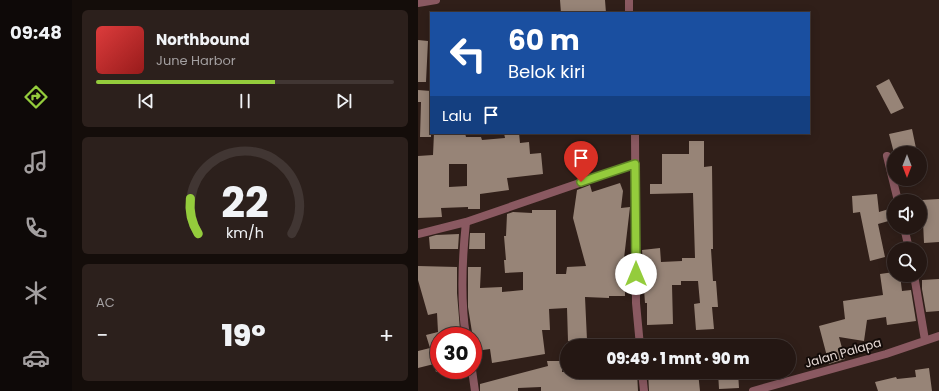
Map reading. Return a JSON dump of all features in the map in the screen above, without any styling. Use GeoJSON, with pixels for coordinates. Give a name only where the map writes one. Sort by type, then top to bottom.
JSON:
{"type":"FeatureCollection","features":[{"type":"Feature","properties":{"kind":"street"},"geometry":{"type":"LineString","coordinates":[[418,2],[436,0]]}},
{"type":"Feature","properties":{"kind":"street"},"geometry":{"type":"LineString","coordinates":[[629,0],[629,12]]}},
{"type":"Feature","properties":{"kind":"street"},"geometry":{"type":"LineString","coordinates":[[635,134],[636,303],[639,339]]}},
{"type":"Feature","properties":{"kind":"street"},"geometry":{"type":"LineString","coordinates":[[418,234],[466,222],[635,164]]}},
{"type":"Feature","properties":{"kind":"street"},"geometry":{"type":"LineString","coordinates":[[465,327],[462,296],[462,260],[466,222]]}},
{"type":"Feature","properties":{"kind":"street"},"geometry":{"type":"LineString","coordinates":[[915,282],[926,340]]}},
{"type":"Feature","properties":{"kind":"street","name":"Jalan Palapa"},"geometry":{"type":"LineString","coordinates":[[754,391],[886,354],[939,336]]}},
{"type":"Feature","properties":{"kind":"street"},"geometry":{"type":"LineString","coordinates":[[473,379],[475,391]]}},
{"type":"Feature","properties":{"kind":"street"},"geometry":{"type":"LineString","coordinates":[[643,379],[644,391]]}},
{"type":"Feature","properties":{"kind":"building"},"geometry":{"type":"Polygon","coordinates":[[[560,0],[605,0],[606,12],[561,12],[560,0]]]}},
{"type":"Feature","properties":{"kind":"building"},"geometry":{"type":"Polygon","coordinates":[[[418,40],[428,41],[426,82],[418,82],[418,40]]]}},
{"type":"Feature","properties":{"kind":"building"},"geometry":{"type":"Polygon","coordinates":[[[889,79],[904,108],[891,114],[876,86],[889,79]]]}},
{"type":"Feature","properties":{"kind":"building"},"geometry":{"type":"Polygon","coordinates":[[[418,90],[430,91],[431,137],[420,137],[421,102],[418,102],[418,90]]]}},
{"type":"Feature","properties":{"kind":"building"},"geometry":{"type":"Polygon","coordinates":[[[912,129],[916,146],[892,146],[889,134],[912,129]]]}},
{"type":"Feature","properties":{"kind":"building"},"geometry":{"type":"Polygon","coordinates":[[[434,134],[465,134],[466,137],[481,137],[482,140],[505,138],[504,134],[519,134],[520,143],[529,142],[530,154],[541,153],[543,174],[507,178],[509,190],[480,194],[480,209],[468,209],[468,207],[441,208],[442,217],[418,218],[418,156],[433,155],[434,134]],[[449,164],[449,187],[467,186],[467,164],[449,164]]]}},
{"type":"Feature","properties":{"kind":"building"},"geometry":{"type":"Polygon","coordinates":[[[689,141],[704,141],[704,167],[712,166],[713,249],[711,249],[713,281],[716,281],[718,307],[712,307],[714,329],[696,330],[694,304],[700,303],[698,281],[681,281],[681,285],[672,285],[673,324],[647,325],[647,303],[645,303],[642,250],[660,248],[661,262],[682,261],[682,258],[695,258],[693,193],[650,194],[650,184],[662,184],[662,154],[689,154],[689,141]]]}},
{"type":"Feature","properties":{"kind":"building"},"geometry":{"type":"Polygon","coordinates":[[[620,183],[623,191],[621,208],[630,207],[623,267],[625,267],[625,296],[609,296],[609,298],[585,297],[587,339],[568,339],[567,308],[549,309],[550,330],[542,330],[545,354],[492,363],[490,349],[482,350],[482,327],[471,327],[468,307],[468,267],[481,267],[480,288],[502,287],[502,292],[523,290],[523,272],[505,273],[504,260],[506,260],[504,236],[506,236],[507,214],[513,212],[532,213],[532,210],[556,210],[556,274],[566,274],[567,267],[586,266],[573,218],[577,190],[590,185],[592,192],[620,183]]]}},
{"type":"Feature","properties":{"kind":"building"},"geometry":{"type":"Polygon","coordinates":[[[877,194],[879,212],[887,210],[887,221],[878,224],[885,257],[870,261],[860,212],[853,213],[852,196],[877,194]]]}},
{"type":"Feature","properties":{"kind":"building"},"geometry":{"type":"Polygon","coordinates":[[[939,199],[939,242],[924,242],[924,234],[927,234],[927,200],[939,199]]]}},
{"type":"Feature","properties":{"kind":"building"},"geometry":{"type":"Polygon","coordinates":[[[470,233],[485,233],[485,249],[469,249],[470,233]]]}},
{"type":"Feature","properties":{"kind":"building"},"geometry":{"type":"Polygon","coordinates":[[[459,234],[458,249],[430,249],[429,237],[436,235],[459,234]]]}},
{"type":"Feature","properties":{"kind":"building"},"geometry":{"type":"Polygon","coordinates":[[[418,266],[457,267],[460,327],[438,327],[437,313],[428,315],[418,280],[418,266]]]}},
{"type":"Feature","properties":{"kind":"building"},"geometry":{"type":"Polygon","coordinates":[[[887,273],[887,282],[901,282],[902,291],[911,290],[916,321],[887,325],[886,317],[867,320],[864,341],[839,337],[845,359],[829,364],[819,326],[845,319],[843,301],[883,295],[880,274],[887,273]]]}},
{"type":"Feature","properties":{"kind":"building"},"geometry":{"type":"Polygon","coordinates":[[[939,279],[939,311],[926,312],[922,282],[927,282],[927,280],[939,279]]]}},
{"type":"Feature","properties":{"kind":"building"},"geometry":{"type":"Polygon","coordinates":[[[430,334],[430,348],[426,335],[430,334]]]}},
{"type":"Feature","properties":{"kind":"building"},"geometry":{"type":"Polygon","coordinates":[[[430,348],[430,365],[418,368],[418,351],[430,348]]]}},
{"type":"Feature","properties":{"kind":"building"},"geometry":{"type":"Polygon","coordinates":[[[547,361],[560,361],[560,379],[637,379],[638,391],[541,391],[541,387],[518,388],[518,391],[480,391],[480,384],[548,366],[547,361]]]}},
{"type":"Feature","properties":{"kind":"building"},"geometry":{"type":"Polygon","coordinates":[[[929,368],[932,391],[878,391],[875,382],[896,377],[897,379],[916,377],[915,370],[929,368]]]}},
{"type":"Feature","properties":{"kind":"building"},"geometry":{"type":"Polygon","coordinates":[[[648,379],[699,379],[700,391],[649,391],[648,379]]]}},
{"type":"Feature","properties":{"kind":"building"},"geometry":{"type":"Polygon","coordinates":[[[718,379],[738,379],[739,388],[719,389],[718,379]]]}},
{"type":"Feature","properties":{"kind":"route"},"geometry":{"type":"LineString","coordinates":[[581,182],[635,164],[636,274]]}}]}
